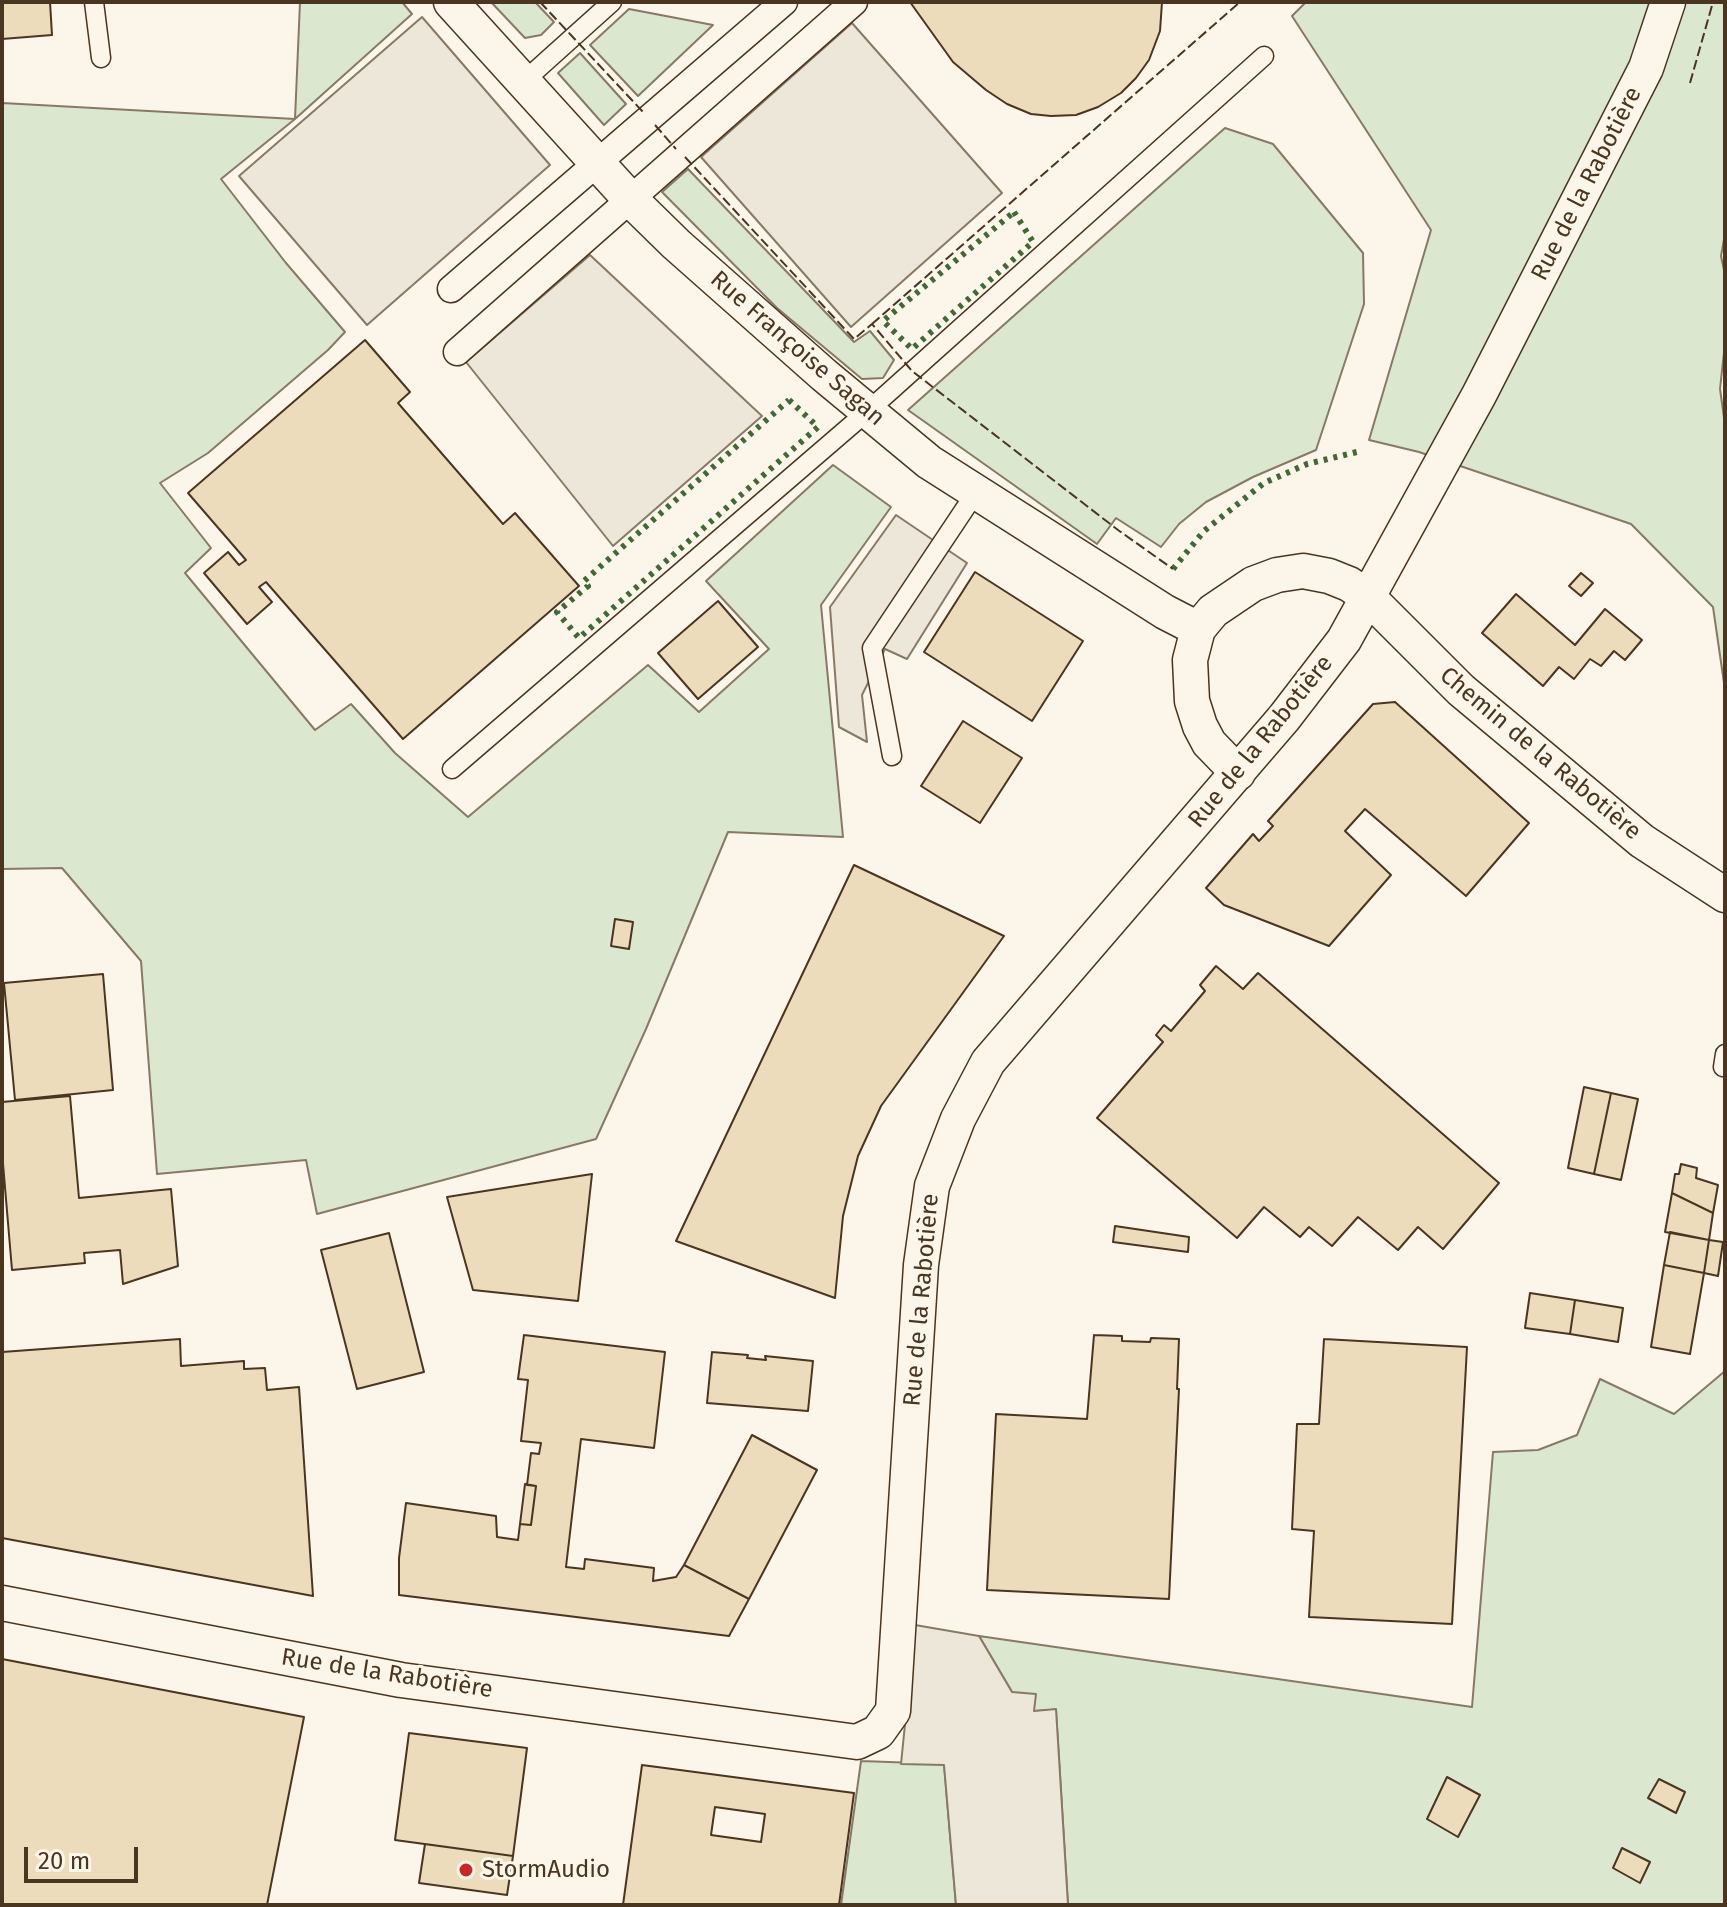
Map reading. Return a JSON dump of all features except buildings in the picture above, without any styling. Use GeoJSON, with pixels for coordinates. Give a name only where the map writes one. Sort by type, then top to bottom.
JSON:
{"type":"FeatureCollection","features":[{"type":"Feature","properties":{"kind":"street","name":"Rue Françoise Sagan"},"geometry":{"type":"LineString","coordinates":[[451,2],[629,198],[676,244],[929,462],[1165,612],[1198,629]]}},
{"type":"Feature","properties":{"kind":"street"},"geometry":{"type":"LineString","coordinates":[[451,289],[784,2]]}},
{"type":"Feature","properties":{"kind":"street"},"geometry":{"type":"LineString","coordinates":[[457,352],[854,2]]}},
{"type":"Feature","properties":{"kind":"street","name":"Rue de la Rabotière"},"geometry":{"type":"LineString","coordinates":[[2,1603],[401,1680],[857,1742],[878,1732],[893,1711],[921,1265],[932,1186],[958,1119],[988,1062],[1238,773],[1344,640],[1479,395],[1646,68],[1668,2]]}},
{"type":"Feature","properties":{"kind":"street","name":"Chemin de la Rabotière"},"geometry":{"type":"LineString","coordinates":[[1198,629],[1213,611],[1232,596],[1277,575],[1303,571],[1349,584],[1368,597],[1473,700],[1642,841],[1725,895]]}},
{"type":"Feature","properties":{"kind":"street"},"geometry":{"type":"LineString","coordinates":[[1198,629],[1190,660],[1192,701],[1209,743],[1238,773]]}},
{"type":"Feature","properties":{"kind":"lane"},"geometry":{"type":"LineString","coordinates":[[94,2],[101,58]]}},
{"type":"Feature","properties":{"kind":"lane"},"geometry":{"type":"LineString","coordinates":[[523,82],[612,2]]}},
{"type":"Feature","properties":{"kind":"lane"},"geometry":{"type":"LineString","coordinates":[[452,769],[869,410],[1264,56]]}},
{"type":"Feature","properties":{"kind":"lane"},"geometry":{"type":"LineString","coordinates":[[892,756],[872,648],[976,492]]}},
{"type":"Feature","properties":{"kind":"green space"},"geometry":{"type":"Polygon","coordinates":[[[300,2],[402,2],[412,14],[295,119],[300,2]]]}},
{"type":"Feature","properties":{"kind":"green space"},"geometry":{"type":"Polygon","coordinates":[[[491,2],[535,2],[554,22],[541,35],[525,38],[491,2]]]}},
{"type":"Feature","properties":{"kind":"green space"},"geometry":{"type":"Polygon","coordinates":[[[1306,2],[1725,2],[1725,234],[1721,256],[1725,275],[1725,343],[1720,389],[1725,425],[1725,690],[1713,607],[1631,524],[1419,452],[1369,440],[1431,230],[1292,16],[1306,2]]]}},
{"type":"Feature","properties":{"kind":"green space"},"geometry":{"type":"Polygon","coordinates":[[[629,9],[713,25],[638,96],[590,45],[629,9]]]}},
{"type":"Feature","properties":{"kind":"green space"},"geometry":{"type":"Polygon","coordinates":[[[580,53],[626,104],[604,125],[558,73],[580,53]]]}},
{"type":"Feature","properties":{"kind":"green space"},"geometry":{"type":"Polygon","coordinates":[[[2,103],[295,119],[221,179],[345,332],[208,453],[160,483],[211,548],[185,573],[315,730],[351,704],[395,753],[468,817],[648,665],[699,712],[769,649],[706,581],[833,465],[891,507],[821,605],[843,837],[728,832],[646,1029],[596,1139],[317,1214],[306,1160],[157,1174],[141,961],[62,868],[2,869],[2,103]]]}},
{"type":"Feature","properties":{"kind":"green space"},"geometry":{"type":"Polygon","coordinates":[[[1225,128],[1273,144],[1363,253],[1364,304],[1316,450],[1253,477],[1206,502],[1179,524],[1161,547],[1116,518],[1097,544],[908,410],[1225,128]]]}},
{"type":"Feature","properties":{"kind":"green space"},"geometry":{"type":"Polygon","coordinates":[[[688,169],[854,342],[870,331],[894,360],[883,378],[862,379],[777,308],[662,192],[688,169]]]}},
{"type":"Feature","properties":{"kind":"green space"},"geometry":{"type":"Polygon","coordinates":[[[1725,1371],[1725,1905],[1068,1905],[1056,1710],[1034,1711],[1012,1692],[979,1636],[1472,1707],[1493,1452],[1538,1450],[1577,1435],[1600,1379],[1674,1414],[1725,1371]]]}},
{"type":"Feature","properties":{"kind":"green space"},"geometry":{"type":"Polygon","coordinates":[[[861,1761],[944,1764],[956,1905],[841,1905],[861,1761]]]}},
{"type":"Feature","properties":{"kind":"shaded area"},"geometry":{"type":"Polygon","coordinates":[[[422,17],[550,165],[367,325],[239,176],[422,17]]]}},
{"type":"Feature","properties":{"kind":"shaded area"},"geometry":{"type":"Polygon","coordinates":[[[852,23],[1002,193],[851,327],[701,157],[852,23]]]}},
{"type":"Feature","properties":{"kind":"shaded area"},"geometry":{"type":"Polygon","coordinates":[[[590,255],[762,416],[613,546],[466,362],[590,255]]]}},
{"type":"Feature","properties":{"kind":"shaded area"},"geometry":{"type":"Polygon","coordinates":[[[896,515],[967,563],[907,659],[885,649],[862,695],[867,742],[839,727],[830,607],[896,515]]]}},
{"type":"Feature","properties":{"kind":"shaded area"},"geometry":{"type":"Polygon","coordinates":[[[915,1625],[979,1636],[1012,1692],[1036,1694],[1034,1711],[1056,1709],[1068,1905],[956,1905],[944,1765],[901,1764],[915,1625]]]}},
{"type":"Feature","properties":{"kind":"hedge"},"geometry":{"type":"LineString","coordinates":[[1014,212],[1033,242],[912,349],[883,321],[1014,212]]}},
{"type":"Feature","properties":{"kind":"hedge"},"geometry":{"type":"LineString","coordinates":[[789,400],[818,427],[579,638],[557,612],[588,586],[584,581],[789,400]]}},
{"type":"Feature","properties":{"kind":"hedge"},"geometry":{"type":"LineString","coordinates":[[1173,569],[1204,531],[1264,483],[1307,464],[1361,451]]}},
{"type":"Feature","properties":{"kind":"fence"},"geometry":{"type":"LineString","coordinates":[[540,2],[644,113]]}},
{"type":"Feature","properties":{"kind":"fence"},"geometry":{"type":"LineString","coordinates":[[872,324],[1240,2]]}},
{"type":"Feature","properties":{"kind":"fence"},"geometry":{"type":"LineString","coordinates":[[1690,83],[1713,2]]}},
{"type":"Feature","properties":{"kind":"fence"},"geometry":{"type":"LineString","coordinates":[[655,125],[676,149]]}},
{"type":"Feature","properties":{"kind":"fence"},"geometry":{"type":"LineString","coordinates":[[685,157],[854,339],[872,324],[912,371],[1173,569]]}},
{"type":"Feature","properties":{"kind":"place","name":"StormAudio"},"geometry":{"type":"Point","coordinates":[466,1870]}}]}
